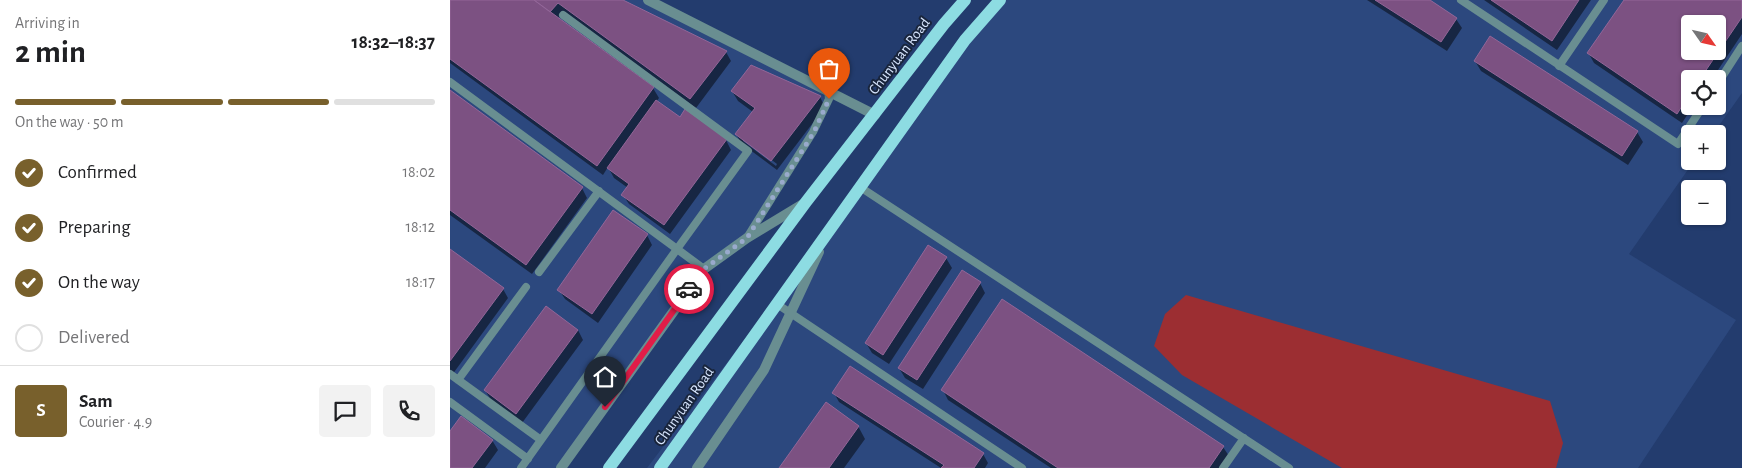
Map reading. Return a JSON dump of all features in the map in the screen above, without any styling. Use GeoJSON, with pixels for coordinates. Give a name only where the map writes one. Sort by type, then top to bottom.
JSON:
{"type":"FeatureCollection","features":[{"type":"Feature","properties":{"kind":"main road","name":"Chunyuan Road"},"geometry":{"type":"LineString","coordinates":[[609,468],[806,202],[964,0]]}},
{"type":"Feature","properties":{"kind":"main road","name":"Chunyuan Road"},"geometry":{"type":"LineString","coordinates":[[660,468],[964,40],[1000,0]]}},
{"type":"Feature","properties":{"kind":"street"},"geometry":{"type":"LineString","coordinates":[[648,0],[875,115]]}},
{"type":"Feature","properties":{"kind":"street"},"geometry":{"type":"LineString","coordinates":[[561,468],[704,269],[747,238],[806,202]]}},
{"type":"Feature","properties":{"kind":"street"},"geometry":{"type":"LineString","coordinates":[[697,468],[764,370],[827,234]]}},
{"type":"Feature","properties":{"kind":"lane"},"geometry":{"type":"LineString","coordinates":[[1461,0],[1678,144],[1697,115]]}},
{"type":"Feature","properties":{"kind":"lane"},"geometry":{"type":"LineString","coordinates":[[1559,66],[1604,0]]}},
{"type":"Feature","properties":{"kind":"lane"},"geometry":{"type":"LineString","coordinates":[[521,468],[748,151],[563,16]]}},
{"type":"Feature","properties":{"kind":"lane"},"geometry":{"type":"LineString","coordinates":[[1726,71],[1742,46]]}},
{"type":"Feature","properties":{"kind":"lane"},"geometry":{"type":"LineString","coordinates":[[450,82],[704,269]]}},
{"type":"Feature","properties":{"kind":"lane"},"geometry":{"type":"LineString","coordinates":[[747,238],[814,132],[829,99],[828,90]]}},
{"type":"Feature","properties":{"kind":"lane"},"geometry":{"type":"LineString","coordinates":[[860,187],[1290,468]]}},
{"type":"Feature","properties":{"kind":"lane"},"geometry":{"type":"LineString","coordinates":[[540,272],[598,191]]}},
{"type":"Feature","properties":{"kind":"lane"},"geometry":{"type":"LineString","coordinates":[[458,380],[526,287]]}},
{"type":"Feature","properties":{"kind":"lane"},"geometry":{"type":"LineString","coordinates":[[777,304],[1022,468]]}},
{"type":"Feature","properties":{"kind":"lane"},"geometry":{"type":"LineString","coordinates":[[450,374],[541,440]]}},
{"type":"Feature","properties":{"kind":"lane"},"geometry":{"type":"LineString","coordinates":[[450,402],[528,459]]}},
{"type":"Feature","properties":{"kind":"lane"},"geometry":{"type":"LineString","coordinates":[[1223,468],[1244,438]]}},
{"type":"Feature","properties":{"kind":"shaded area"},"geometry":{"type":"Polygon","coordinates":[[[450,0],[645,0],[828,90],[829,99],[747,238],[704,269],[561,468],[450,468],[450,0]]]}},
{"type":"Feature","properties":{"kind":"shaded area"},"geometry":{"type":"Polygon","coordinates":[[[993,0],[1742,0],[1742,93],[1719,125],[1681,125],[1681,170],[1688,170],[1629,254],[1736,320],[1638,468],[647,468],[860,187],[993,0]]]}},
{"type":"Feature","properties":{"kind":"shaded area"},"geometry":{"type":"Polygon","coordinates":[[[1186,295],[1550,401],[1563,443],[1556,468],[1342,468],[1182,375],[1154,346],[1165,314],[1186,295]]]}},
{"type":"Feature","properties":{"kind":"building"},"geometry":{"type":"Polygon","coordinates":[[[450,0],[534,0],[654,87],[597,166],[450,59],[450,0]]]}},
{"type":"Feature","properties":{"kind":"building"},"geometry":{"type":"Polygon","coordinates":[[[534,0],[623,0],[727,51],[690,99],[558,3],[550,12],[534,0]]]}},
{"type":"Feature","properties":{"kind":"building"},"geometry":{"type":"Polygon","coordinates":[[[1375,0],[1430,0],[1457,18],[1441,42],[1375,0]]]}},
{"type":"Feature","properties":{"kind":"building"},"geometry":{"type":"Polygon","coordinates":[[[1491,0],[1579,0],[1552,41],[1491,0]]]}},
{"type":"Feature","properties":{"kind":"building"},"geometry":{"type":"Polygon","coordinates":[[[1624,0],[1742,0],[1742,17],[1726,41],[1726,15],[1681,15],[1681,60],[1713,60],[1706,70],[1681,70],[1681,108],[1677,114],[1587,53],[1624,0]]]}},
{"type":"Feature","properties":{"kind":"building"},"geometry":{"type":"Polygon","coordinates":[[[1490,36],[1638,131],[1622,156],[1474,61],[1490,36]]]}},
{"type":"Feature","properties":{"kind":"building"},"geometry":{"type":"Polygon","coordinates":[[[751,65],[821,96],[771,161],[735,134],[755,108],[731,91],[751,65]]]}},
{"type":"Feature","properties":{"kind":"building"},"geometry":{"type":"Polygon","coordinates":[[[450,90],[583,187],[526,265],[450,210],[450,90]]]}},
{"type":"Feature","properties":{"kind":"building"},"geometry":{"type":"Polygon","coordinates":[[[656,100],[680,117],[685,109],[727,139],[664,225],[621,195],[629,184],[607,168],[656,100]]]}},
{"type":"Feature","properties":{"kind":"building"},"geometry":{"type":"Polygon","coordinates":[[[613,210],[648,234],[592,314],[557,290],[613,210]]]}},
{"type":"Feature","properties":{"kind":"building"},"geometry":{"type":"Polygon","coordinates":[[[928,245],[947,257],[883,355],[865,343],[928,245]]]}},
{"type":"Feature","properties":{"kind":"building"},"geometry":{"type":"Polygon","coordinates":[[[450,249],[504,288],[450,361],[450,249]]]}},
{"type":"Feature","properties":{"kind":"building"},"geometry":{"type":"Polygon","coordinates":[[[962,270],[981,282],[917,380],[898,368],[962,270]]]}},
{"type":"Feature","properties":{"kind":"building"},"geometry":{"type":"Polygon","coordinates":[[[1002,299],[1224,446],[1209,468],[1058,468],[941,390],[1002,299]]]}},
{"type":"Feature","properties":{"kind":"building"},"geometry":{"type":"Polygon","coordinates":[[[546,306],[578,330],[516,414],[484,390],[546,306]]]}},
{"type":"Feature","properties":{"kind":"building"},"geometry":{"type":"Polygon","coordinates":[[[850,366],[984,453],[974,468],[941,468],[944,465],[832,393],[850,366]]]}},
{"type":"Feature","properties":{"kind":"building"},"geometry":{"type":"Polygon","coordinates":[[[826,402],[859,426],[829,468],[779,468],[826,402]]]}},
{"type":"Feature","properties":{"kind":"building"},"geometry":{"type":"Polygon","coordinates":[[[461,416],[493,440],[472,468],[450,468],[450,431],[461,416]]]}},
{"type":"Feature","properties":{"kind":"way so far"},"geometry":{"type":"LineString","coordinates":[[689,289],[704,269],[747,238],[814,132],[829,99]]}},
{"type":"Feature","properties":{"kind":"route"},"geometry":{"type":"LineString","coordinates":[[605,407],[689,289]]}}]}
